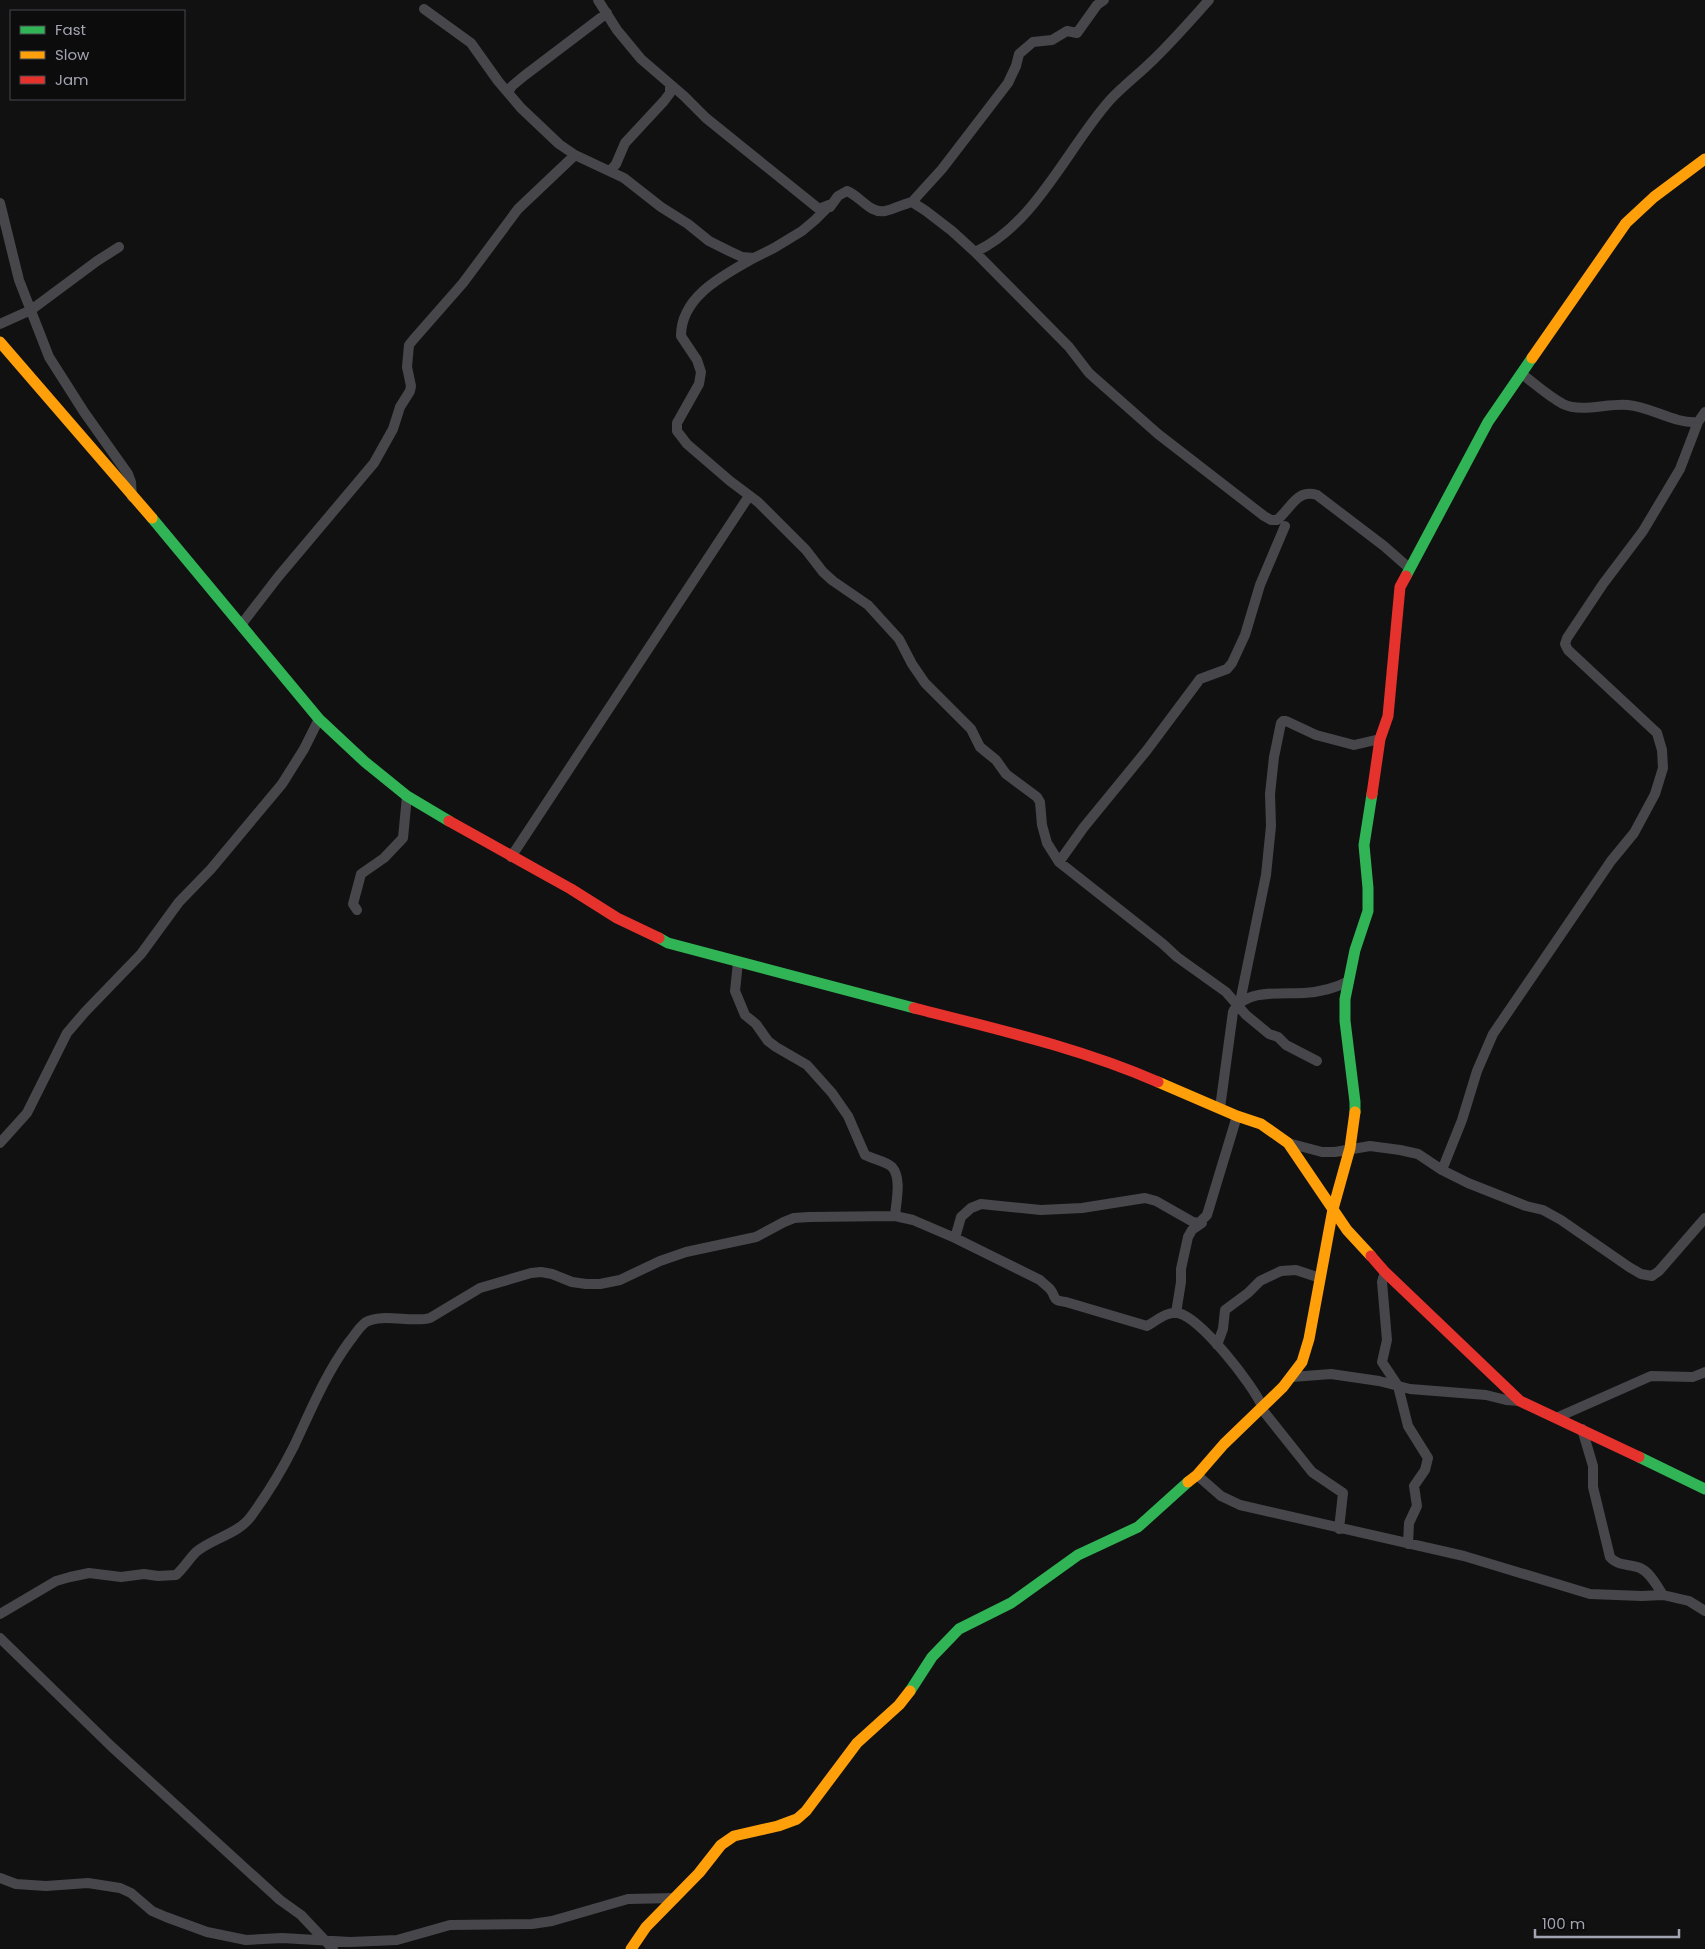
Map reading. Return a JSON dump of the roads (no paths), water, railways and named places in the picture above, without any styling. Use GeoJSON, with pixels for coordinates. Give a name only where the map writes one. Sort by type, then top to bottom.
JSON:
{"type":"FeatureCollection","features":[{"type":"Feature","properties":{"kind":"street"},"geometry":{"type":"LineString","coordinates":[[598,0],[618,30],[641,59],[706,118],[819,209],[830,205],[830,207],[838,196],[847,191],[854,194],[875,211],[882,212],[912,202],[942,169],[1008,83],[1019,54],[1033,42],[1052,40],[1066,31],[1077,34],[1096,5],[1104,0]]}},
{"type":"Feature","properties":{"kind":"street"},"geometry":{"type":"LineString","coordinates":[[975,252],[998,238],[1038,199],[1088,127],[1112,98],[1153,60],[1210,0]]}},
{"type":"Feature","properties":{"kind":"street"},"geometry":{"type":"LineString","coordinates":[[424,9],[471,43],[521,108],[540,128],[575,155],[602,169],[611,170],[624,178],[709,241],[742,257],[754,258]]}},
{"type":"Feature","properties":{"kind":"street"},"geometry":{"type":"LineString","coordinates":[[508,92],[524,76],[607,13]]}},
{"type":"Feature","properties":{"kind":"street"},"geometry":{"type":"LineString","coordinates":[[611,170],[616,164],[625,143],[670,93],[670,85]]}},
{"type":"Feature","properties":{"kind":"street"},"geometry":{"type":"LineString","coordinates":[[241,625],[278,577],[374,463],[393,429],[400,407],[410,391],[411,386],[407,367],[410,345],[413,340],[463,283],[518,209],[575,155]]}},
{"type":"Feature","properties":{"kind":"street"},"geometry":{"type":"LineString","coordinates":[[631,1949],[646,1927],[675,1898],[721,1845],[734,1836],[778,1826],[796,1819],[806,1811],[857,1743],[899,1705],[917,1682],[932,1657],[959,1629],[1011,1604],[1078,1555],[1138,1527],[1175,1492],[1197,1475],[1224,1444],[1292,1377],[1305,1357],[1333,1209],[1350,1148],[1354,1124],[1355,1102],[1345,1021],[1345,999],[1355,950],[1368,911],[1364,845],[1380,739],[1388,716],[1400,586],[1488,422],[1626,223],[1640,207],[1666,186],[1705,160]]}},
{"type":"Feature","properties":{"kind":"street"},"geometry":{"type":"LineString","coordinates":[[912,202],[926,210],[975,252],[1069,347],[1089,374],[1158,434],[1264,516],[1277,520],[1302,493],[1309,492],[1317,495],[1409,568]]}},
{"type":"Feature","properties":{"kind":"street"},"geometry":{"type":"LineString","coordinates":[[0,203],[19,280],[49,357],[84,412],[128,474],[133,492],[132,497]]}},
{"type":"Feature","properties":{"kind":"street"},"geometry":{"type":"LineString","coordinates":[[830,205],[823,214],[802,231],[719,277],[693,301],[684,319],[682,336],[698,360],[701,372],[699,384],[677,423],[677,431],[688,444],[749,496],[806,550],[828,577],[868,605],[899,639],[912,664],[925,683],[971,729],[980,747],[996,760],[1006,774],[1037,797],[1040,802],[1042,826],[1047,843],[1059,862],[1177,957],[1226,992],[1239,1004],[1246,1015],[1269,1034],[1278,1037],[1286,1046],[1317,1061]]}},
{"type":"Feature","properties":{"kind":"street"},"geometry":{"type":"LineString","coordinates":[[0,324],[31,310],[119,247]]}},
{"type":"Feature","properties":{"kind":"street"},"geometry":{"type":"LineString","coordinates":[[0,342],[319,719],[365,762],[407,796],[511,857],[668,943],[1064,1047],[1131,1070],[1237,1116],[1261,1124],[1288,1144],[1347,1230],[1385,1272],[1520,1401]]}},
{"type":"Feature","properties":{"kind":"street"},"geometry":{"type":"LineString","coordinates":[[1522,374],[1563,404],[1576,407],[1629,405],[1657,411],[1684,422],[1698,422]]}},
{"type":"Feature","properties":{"kind":"street"},"geometry":{"type":"LineString","coordinates":[[1442,1170],[1462,1120],[1477,1071],[1493,1034],[1611,861],[1634,833],[1655,794],[1663,768],[1662,750],[1657,733],[1568,650],[1565,644],[1567,638],[1604,584],[1643,531],[1666,493],[1680,469],[1698,422],[1705,412]]}},
{"type":"Feature","properties":{"kind":"street"},"geometry":{"type":"LineString","coordinates":[[511,857],[749,496]]}},
{"type":"Feature","properties":{"kind":"street"},"geometry":{"type":"LineString","coordinates":[[1059,862],[1084,827],[1147,750],[1200,679],[1227,669],[1232,663],[1245,635],[1260,585],[1285,526]]}},
{"type":"Feature","properties":{"kind":"street"},"geometry":{"type":"LineString","coordinates":[[0,1143],[26,1113],[67,1033],[141,954],[179,902],[217,862],[282,784],[304,750],[319,719]]}},
{"type":"Feature","properties":{"kind":"street"},"geometry":{"type":"LineString","coordinates":[[1239,1004],[1266,875],[1271,826],[1270,794],[1274,757],[1281,723],[1283,721],[1316,735],[1354,745],[1380,739]]}},
{"type":"Feature","properties":{"kind":"street"},"geometry":{"type":"LineString","coordinates":[[357,910],[352,904],[360,877],[384,858],[405,834],[407,796]]}},
{"type":"Feature","properties":{"kind":"street"},"geometry":{"type":"LineString","coordinates":[[738,962],[735,991],[745,1015],[756,1024],[768,1041],[807,1065],[832,1093],[848,1116],[865,1155],[892,1167],[896,1174],[898,1190],[895,1216]]}},
{"type":"Feature","properties":{"kind":"street"},"geometry":{"type":"LineString","coordinates":[[1220,1108],[1233,1012],[1239,1004],[1248,997],[1306,993],[1349,981]]}},
{"type":"Feature","properties":{"kind":"street"},"geometry":{"type":"LineString","coordinates":[[1176,1313],[1181,1282],[1181,1268],[1188,1237],[1192,1230],[1201,1225],[1207,1215],[1216,1191],[1237,1116]]}},
{"type":"Feature","properties":{"kind":"street"},"geometry":{"type":"LineString","coordinates":[[1288,1144],[1322,1152],[1336,1152],[1350,1148],[1370,1146],[1418,1154],[1442,1170],[1468,1183],[1555,1217],[1629,1267],[1641,1274],[1652,1276],[1705,1218]]}},
{"type":"Feature","properties":{"kind":"street"},"geometry":{"type":"LineString","coordinates":[[955,1238],[962,1217],[971,1208],[981,1204],[1041,1210],[1082,1208],[1145,1198],[1156,1201],[1193,1222],[1199,1223],[1204,1220]]}},
{"type":"Feature","properties":{"kind":"street"},"geometry":{"type":"LineString","coordinates":[[0,1614],[56,1581],[70,1577],[89,1573],[121,1578],[144,1574],[158,1576],[176,1575],[195,1553],[246,1523],[264,1498],[293,1448],[322,1383],[359,1329],[367,1322],[374,1320],[421,1320],[430,1318],[480,1288],[531,1273],[552,1274],[572,1282],[586,1284],[600,1284],[620,1280],[660,1261],[686,1252],[756,1237],[794,1218],[895,1216],[912,1220],[955,1238],[1040,1280],[1051,1290],[1057,1301],[1147,1326],[1167,1314],[1176,1313],[1186,1316],[1217,1345],[1255,1391],[1262,1407],[1312,1472],[1342,1493],[1339,1529]]}},
{"type":"Feature","properties":{"kind":"street"},"geometry":{"type":"LineString","coordinates":[[1217,1345],[1223,1329],[1225,1310],[1248,1293],[1260,1281],[1281,1272],[1296,1270],[1320,1278]]}},
{"type":"Feature","properties":{"kind":"street"},"geometry":{"type":"LineString","coordinates":[[1385,1272],[1382,1282],[1387,1346],[1382,1362],[1398,1386],[1408,1426],[1428,1458],[1425,1470],[1414,1486],[1417,1506],[1408,1523],[1408,1544]]}},
{"type":"Feature","properties":{"kind":"street"},"geometry":{"type":"LineString","coordinates":[[1556,1418],[1651,1376],[1693,1377],[1705,1372]]}},
{"type":"Feature","properties":{"kind":"street"},"geometry":{"type":"LineString","coordinates":[[1292,1377],[1332,1374],[1379,1381],[1410,1389],[1486,1395],[1520,1401],[1540,1408],[1556,1418],[1705,1489]]}},
{"type":"Feature","properties":{"kind":"street"},"geometry":{"type":"LineString","coordinates":[[1582,1430],[1593,1466],[1593,1487],[1610,1557],[1613,1561],[1641,1568],[1648,1574],[1663,1595]]}},
{"type":"Feature","properties":{"kind":"street"},"geometry":{"type":"LineString","coordinates":[[1197,1475],[1221,1496],[1240,1505],[1464,1556],[1590,1594],[1663,1595],[1689,1602],[1705,1611]]}},
{"type":"Feature","properties":{"kind":"street"},"geometry":{"type":"LineString","coordinates":[[0,1638],[112,1747],[280,1900],[301,1915],[333,1949]]}},
{"type":"Feature","properties":{"kind":"street"},"geometry":{"type":"LineString","coordinates":[[0,1878],[16,1884],[46,1886],[88,1883],[120,1888],[131,1893],[152,1911],[166,1918],[207,1932],[246,1940],[322,1939],[350,1942],[397,1940],[450,1925],[532,1924],[552,1921],[628,1899],[675,1898]]}}]}
